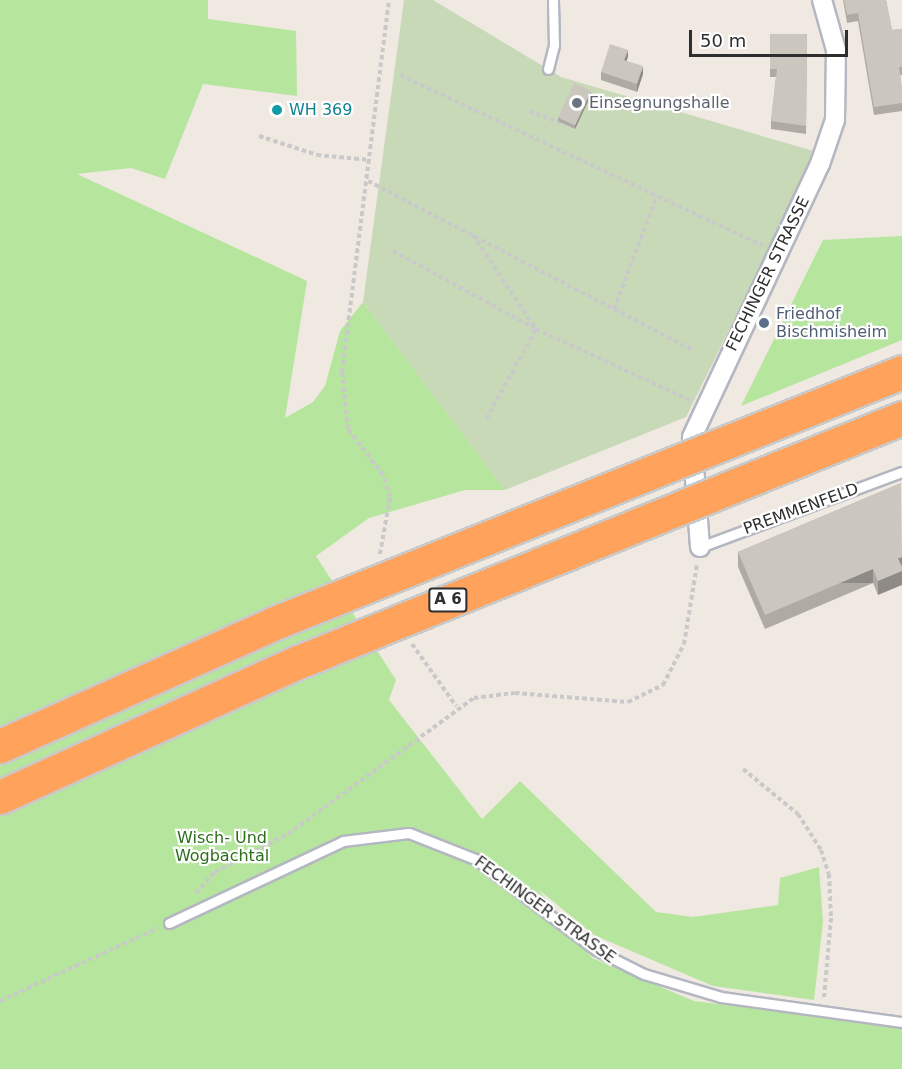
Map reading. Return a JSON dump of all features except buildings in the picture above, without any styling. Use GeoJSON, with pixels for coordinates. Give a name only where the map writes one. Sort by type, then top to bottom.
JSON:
{"type":"FeatureCollection","features":[{"type":"Feature","properties":{"kind":"highway"},"geometry":{"type":"LineString","coordinates":[[0,746],[288,617],[902,372]]}},
{"type":"Feature","properties":{"kind":"highway","name":"A 6"},"geometry":{"type":"LineString","coordinates":[[0,797],[296,663],[902,418]]}},
{"type":"Feature","properties":{"kind":"street","name":"FECHINGER STRASSE"},"geometry":{"type":"LineString","coordinates":[[700,547],[690,462],[700,414],[778,253],[835,120],[836,50],[822,0]]}},
{"type":"Feature","properties":{"kind":"lane"},"geometry":{"type":"LineString","coordinates":[[548,69],[554,45],[553,0]]}},
{"type":"Feature","properties":{"kind":"lane","name":"PREMMENFELD"},"geometry":{"type":"LineString","coordinates":[[700,547],[902,472]]}},
{"type":"Feature","properties":{"kind":"lane","name":"FECHINGER STRASSE"},"geometry":{"type":"LineString","coordinates":[[169,923],[343,841],[409,832],[475,859],[596,950],[644,974],[721,997],[902,1022]]}},
{"type":"Feature","properties":{"kind":"path"},"geometry":{"type":"LineString","coordinates":[[379,560],[390,497],[383,475],[348,429],[342,402],[389,0]]}},
{"type":"Feature","properties":{"kind":"path"},"geometry":{"type":"LineString","coordinates":[[400,75],[778,253]]}},
{"type":"Feature","properties":{"kind":"path"},"geometry":{"type":"LineString","coordinates":[[529,111],[567,125]]}},
{"type":"Feature","properties":{"kind":"path"},"geometry":{"type":"LineString","coordinates":[[259,136],[317,155],[370,160]]}},
{"type":"Feature","properties":{"kind":"path"},"geometry":{"type":"LineString","coordinates":[[368,181],[694,351]]}},
{"type":"Feature","properties":{"kind":"path"},"geometry":{"type":"LineString","coordinates":[[614,309],[657,196]]}},
{"type":"Feature","properties":{"kind":"path"},"geometry":{"type":"LineString","coordinates":[[472,234],[536,329]]}},
{"type":"Feature","properties":{"kind":"path"},"geometry":{"type":"LineString","coordinates":[[393,251],[536,329],[691,400],[700,414]]}},
{"type":"Feature","properties":{"kind":"path"},"geometry":{"type":"LineString","coordinates":[[486,419],[536,329]]}},
{"type":"Feature","properties":{"kind":"path"},"geometry":{"type":"LineString","coordinates":[[0,1001],[169,923],[215,872],[288,834],[399,757],[456,706],[474,698],[515,693],[628,702],[663,684],[684,644],[700,547]]}},
{"type":"Feature","properties":{"kind":"path"},"geometry":{"type":"LineString","coordinates":[[405,634],[456,706]]}},
{"type":"Feature","properties":{"kind":"path"},"geometry":{"type":"LineString","coordinates":[[743,769],[798,814],[829,874],[831,933],[823,1011]]}},
{"type":"Feature","properties":{"kind":"green space","name":"Wisch- Und Wogbachtal"},"geometry":{"type":"Polygon","coordinates":[[[0,0],[208,0],[208,19],[296,31],[297,96],[203,84],[165,179],[131,168],[77,174],[307,281],[285,418],[313,402],[325,386],[340,331],[363,302],[505,490],[465,490],[369,518],[316,556],[396,680],[389,700],[482,819],[520,781],[656,912],[693,917],[778,905],[780,878],[819,867],[823,922],[814,1000],[713,986],[594,935],[538,889],[592,958],[694,1001],[902,1027],[902,1069],[0,1069],[0,0]]]}},
{"type":"Feature","properties":{"kind":"green space"},"geometry":{"type":"Polygon","coordinates":[[[404,0],[433,0],[561,77],[817,152],[686,417],[505,490],[363,302],[404,0]]]}},
{"type":"Feature","properties":{"kind":"green space"},"geometry":{"type":"Polygon","coordinates":[[[902,236],[902,340],[741,406],[823,240],[902,236]]]}},
{"type":"Feature","properties":{"kind":"place","name":"Einsegnungshalle"},"geometry":{"type":"Point","coordinates":[577,103]}},
{"type":"Feature","properties":{"kind":"place","name":"WH 369"},"geometry":{"type":"Point","coordinates":[277,110]}},
{"type":"Feature","properties":{"kind":"place","name":"Friedhof Bischmisheim"},"geometry":{"type":"Point","coordinates":[764,323]}}]}
